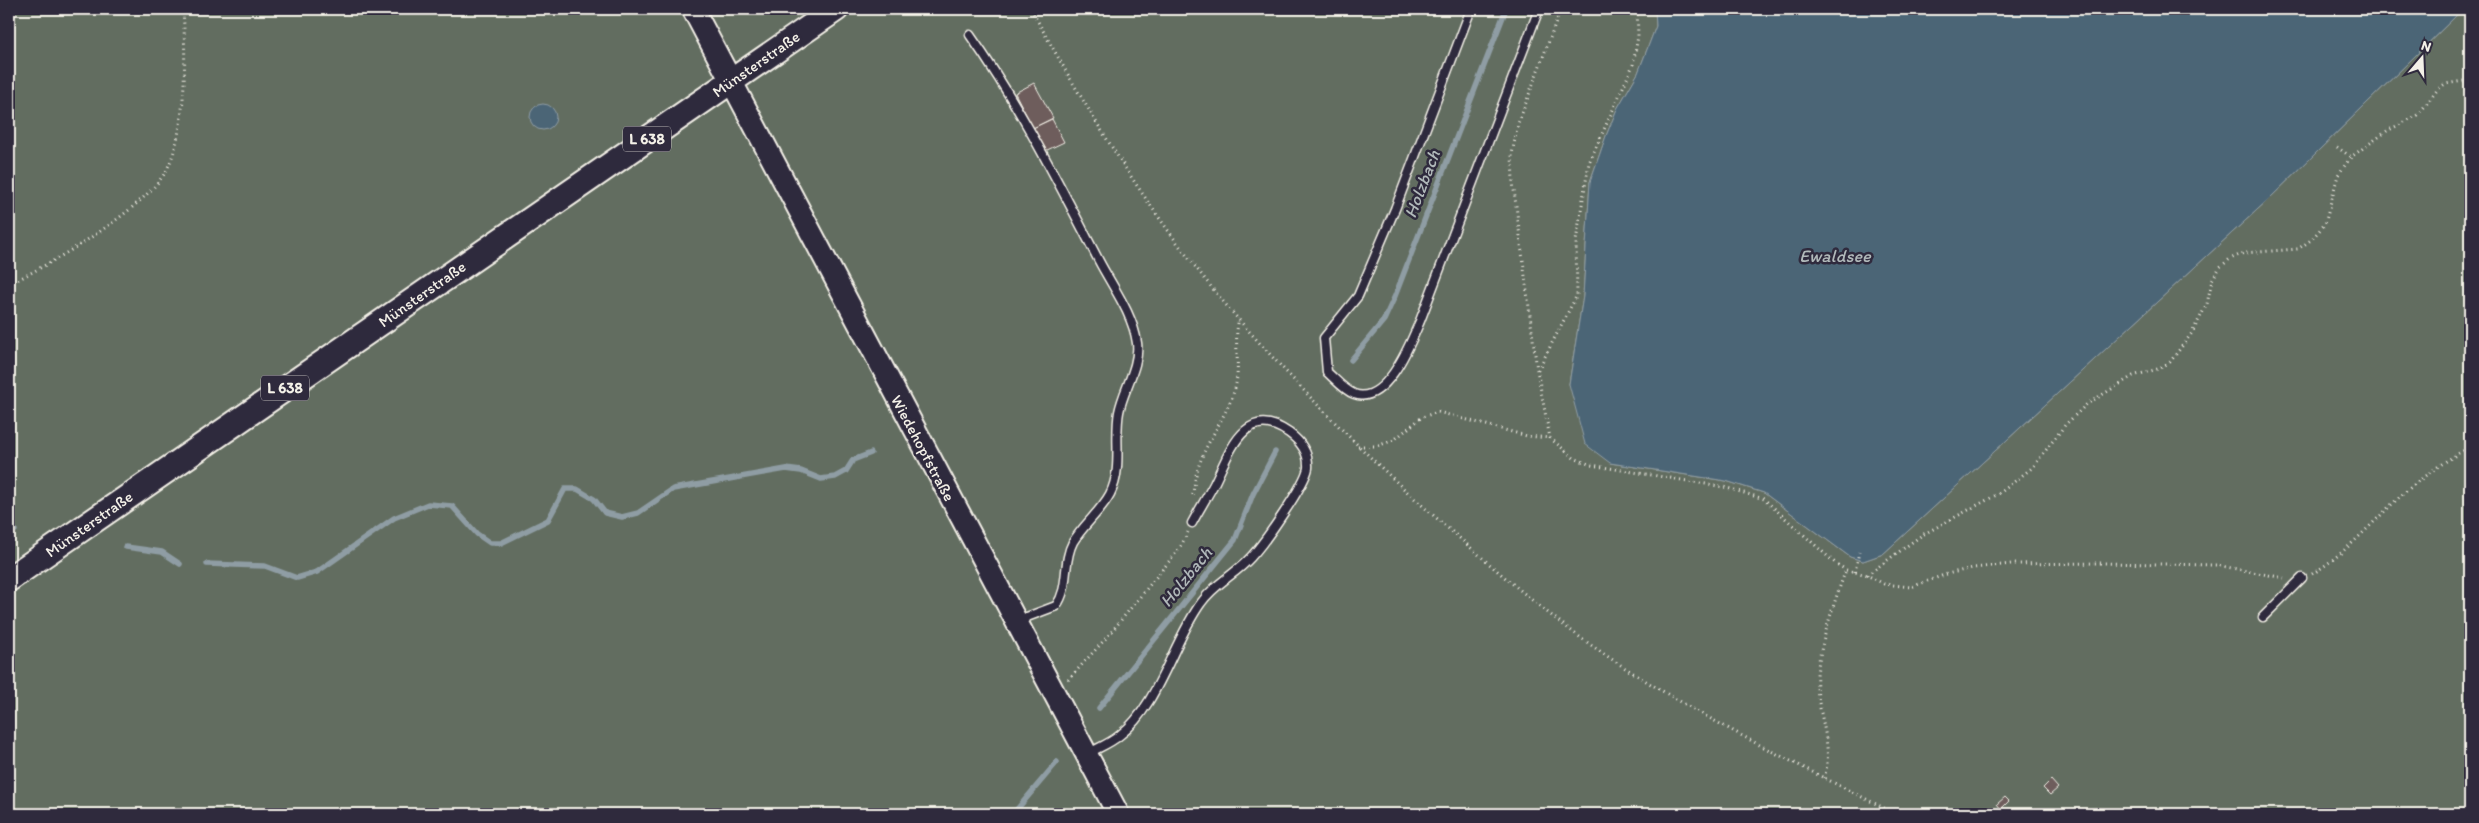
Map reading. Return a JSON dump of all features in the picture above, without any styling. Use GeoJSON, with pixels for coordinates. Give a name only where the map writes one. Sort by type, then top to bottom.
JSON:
{"type":"FeatureCollection","features":[{"type":"Feature","properties":{"kind":"main road","name":"Wiedehopfstraße"},"geometry":{"type":"LineString","coordinates":[[693,9],[1014,622],[1118,814]]}},
{"type":"Feature","properties":{"kind":"main road","name":"Münsterstraße"},"geometry":{"type":"LineString","coordinates":[[9,579],[836,9]]}},
{"type":"Feature","properties":{"kind":"lane"},"geometry":{"type":"LineString","coordinates":[[1471,9],[1395,208],[1358,296],[1324,338],[1327,372],[1355,394],[1368,395],[1385,384],[1401,362],[1420,321],[1539,9]]}},
{"type":"Feature","properties":{"kind":"lane"},"geometry":{"type":"LineString","coordinates":[[970,35],[998,75],[1085,234],[1133,326],[1137,345],[1136,360],[1119,411],[1116,472],[1110,494],[1073,542],[1066,565],[1065,588],[1056,606],[1014,622]]}},
{"type":"Feature","properties":{"kind":"lane"},"geometry":{"type":"LineString","coordinates":[[1085,755],[1121,735],[1145,707],[1201,602],[1251,558],[1263,542],[1302,482],[1308,469],[1308,458],[1298,439],[1270,423],[1258,424],[1246,430],[1234,443],[1192,523]]}},
{"type":"Feature","properties":{"kind":"lane"},"geometry":{"type":"LineString","coordinates":[[2263,617],[2302,578]]}},
{"type":"Feature","properties":{"kind":"path"},"geometry":{"type":"LineString","coordinates":[[9,284],[61,256],[104,227],[148,193],[166,171],[175,145],[182,112],[183,9]]}},
{"type":"Feature","properties":{"kind":"path"},"geometry":{"type":"LineString","coordinates":[[1031,9],[1096,122],[1135,182],[1185,251],[1239,319],[1358,446],[1412,498],[1539,607],[1610,658],[1676,698],[1824,778],[1896,814]]}},
{"type":"Feature","properties":{"kind":"path"},"geometry":{"type":"LineString","coordinates":[[1550,438],[1537,370],[1513,182],[1512,154],[1518,124],[1561,9]]}},
{"type":"Feature","properties":{"kind":"path"},"geometry":{"type":"LineString","coordinates":[[1537,370],[1577,296],[1576,240],[1589,163],[1633,65],[1638,36],[1637,9]]}},
{"type":"Feature","properties":{"kind":"path"},"geometry":{"type":"LineString","coordinates":[[1867,574],[1922,535],[2000,493],[2032,467],[2066,425],[2087,404],[2132,376],[2161,368],[2170,362],[2192,333],[2207,304],[2212,280],[2220,267],[2230,259],[2244,253],[2298,249],[2312,240],[2325,224],[2338,175],[2352,157],[2388,131],[2418,115],[2438,89],[2445,84],[2470,80]]}},
{"type":"Feature","properties":{"kind":"path"},"geometry":{"type":"LineString","coordinates":[[2337,146],[2352,157]]}},
{"type":"Feature","properties":{"kind":"path"},"geometry":{"type":"LineString","coordinates":[[1054,696],[1108,636],[1180,548],[1192,523],[1197,472],[1204,452],[1235,389],[1238,361],[1236,330],[1239,319]]}},
{"type":"Feature","properties":{"kind":"path"},"geometry":{"type":"LineString","coordinates":[[1358,446],[1378,446],[1403,434],[1422,417],[1438,412],[1527,436],[1550,438],[1574,458],[1590,465],[1724,487],[1764,498],[1846,570],[1867,574],[1884,584],[1911,587],[1947,574],[1973,568],[2011,564],[2216,565],[2265,575],[2302,578],[2331,562],[2404,493],[2437,466],[2470,447]]}},
{"type":"Feature","properties":{"kind":"path"},"geometry":{"type":"LineString","coordinates":[[1855,572],[1859,552]]}},
{"type":"Feature","properties":{"kind":"path"},"geometry":{"type":"LineString","coordinates":[[1824,778],[1829,763],[1816,684],[1823,646],[1846,570]]}},
{"type":"Feature","properties":{"kind":"green space"},"geometry":{"type":"Polygon","coordinates":[[[9,9],[1655,9],[1656,26],[1638,73],[1617,109],[1590,182],[1583,296],[1569,384],[1610,463],[1726,481],[1764,493],[1850,557],[1863,561],[1883,554],[2270,198],[2460,12],[2460,9],[2470,9],[2470,814],[9,814],[9,9]]]}},
{"type":"Feature","properties":{"kind":"water","name":"Ewaldsee"},"geometry":{"type":"Polygon","coordinates":[[[1655,9],[2463,9],[2270,198],[1883,554],[1863,561],[1850,557],[1764,493],[1726,481],[1610,463],[1585,444],[1569,384],[1583,296],[1590,182],[1617,109],[1638,73],[1656,26],[1655,9]]]}},
{"type":"Feature","properties":{"kind":"water"},"geometry":{"type":"Polygon","coordinates":[[[543,104],[552,108],[556,117],[552,126],[543,130],[534,126],[530,117],[534,108],[543,104]]]}},
{"type":"Feature","properties":{"kind":"building"},"geometry":{"type":"Polygon","coordinates":[[[1034,83],[1053,118],[1033,128],[1015,93],[1034,83]]]}},
{"type":"Feature","properties":{"kind":"building"},"geometry":{"type":"Polygon","coordinates":[[[1052,119],[1064,142],[1045,151],[1033,128],[1052,119]]]}},
{"type":"Feature","properties":{"kind":"building"},"geometry":{"type":"Polygon","coordinates":[[[2051,780],[2058,788],[2050,795],[2043,788],[2051,780]]]}},
{"type":"Feature","properties":{"kind":"building"},"geometry":{"type":"Polygon","coordinates":[[[2005,797],[2009,801],[2001,809],[1997,804],[2005,797]]]}},
{"type":"Feature","properties":{"kind":"waterway","name":"Holzbach"},"geometry":{"type":"LineString","coordinates":[[1351,360],[1384,320],[1395,296],[1506,9]]}},
{"type":"Feature","properties":{"kind":"waterway","name":"Holzbach"},"geometry":{"type":"LineString","coordinates":[[1099,708],[1235,540],[1253,494],[1275,452]]}},
{"type":"Feature","properties":{"kind":"waterway"},"geometry":{"type":"LineString","coordinates":[[207,564],[265,566],[297,578],[317,572],[394,518],[428,504],[452,506],[477,534],[490,543],[501,543],[548,520],[565,489],[577,489],[594,499],[605,513],[622,517],[638,513],[673,489],[786,469],[801,471],[821,479],[835,477],[846,471],[853,460],[871,453]]}},
{"type":"Feature","properties":{"kind":"waterway"},"geometry":{"type":"LineString","coordinates":[[9,532],[15,530]]}},
{"type":"Feature","properties":{"kind":"waterway"},"geometry":{"type":"LineString","coordinates":[[126,547],[162,552],[180,564]]}},
{"type":"Feature","properties":{"kind":"waterway","name":"Holzbach"},"geometry":{"type":"LineString","coordinates":[[1013,814],[1057,762]]}}]}
